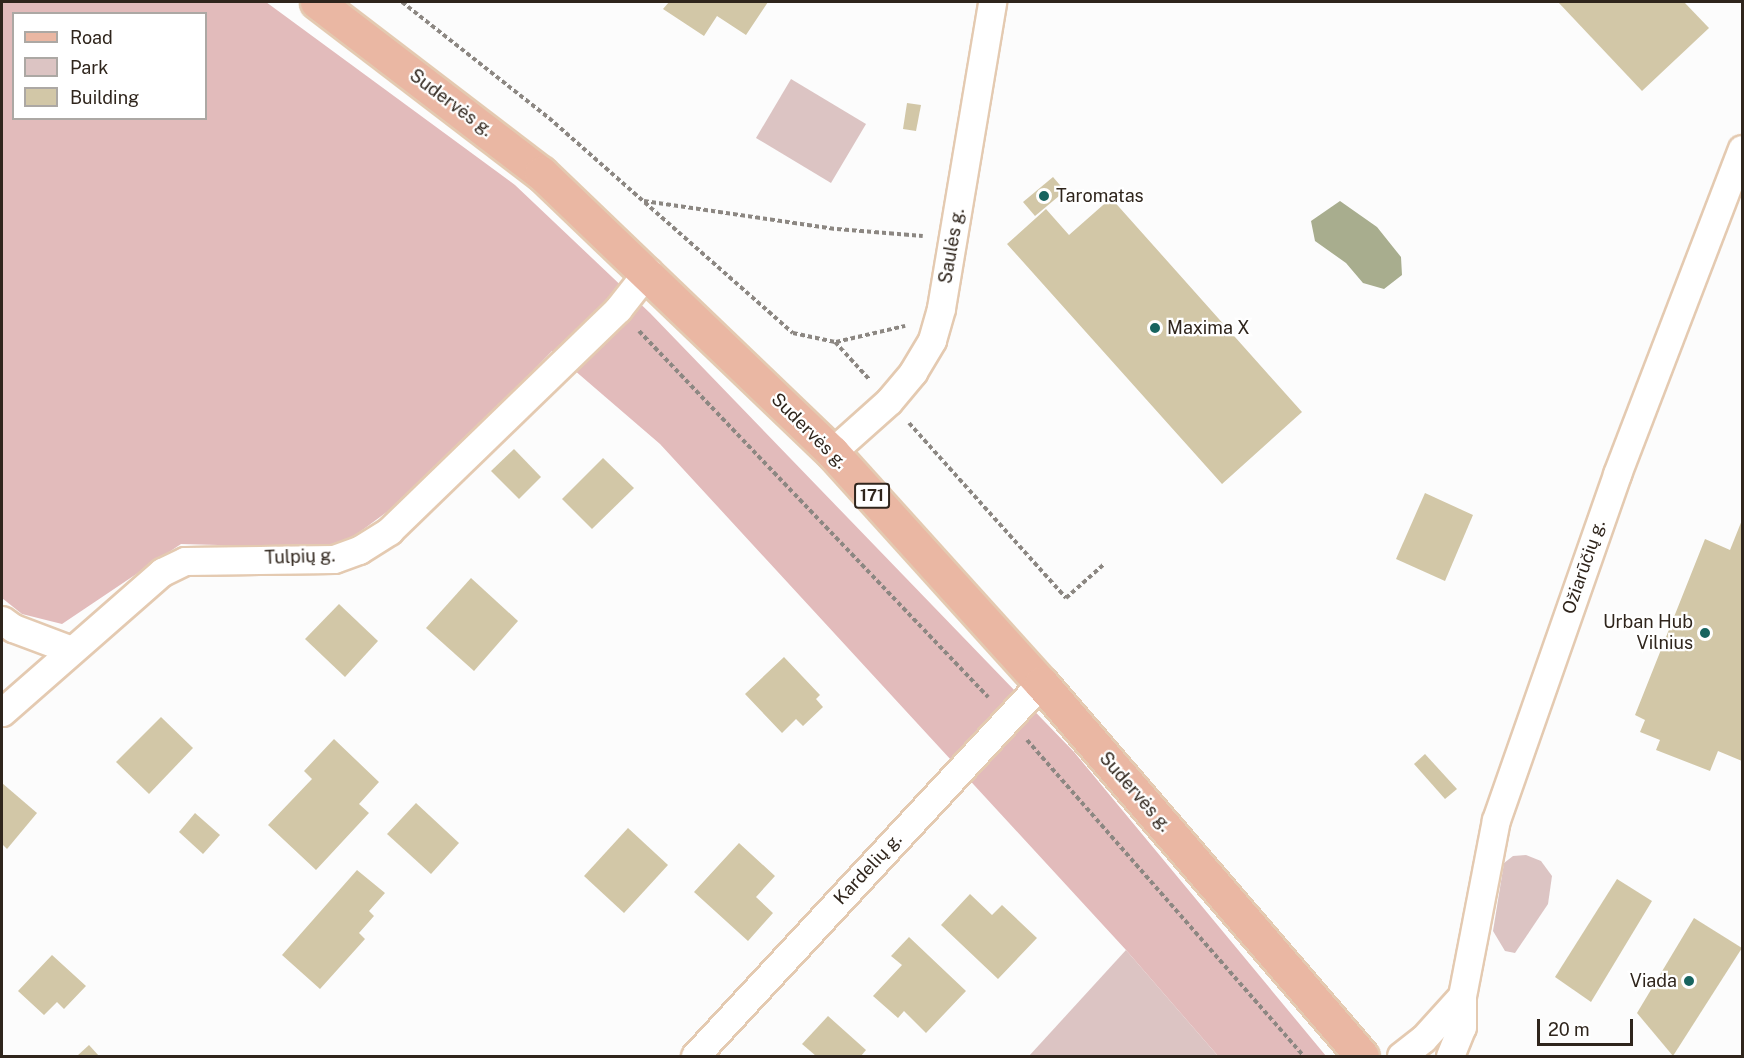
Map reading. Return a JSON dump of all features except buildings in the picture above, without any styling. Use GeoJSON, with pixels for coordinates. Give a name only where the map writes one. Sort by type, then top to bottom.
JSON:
{"type":"FeatureCollection","features":[{"type":"Feature","properties":{"kind":"main road","name":"Sudervės g."},"geometry":{"type":"LineString","coordinates":[[317,2],[541,173],[648,271],[832,452],[1041,683],[1362,1056]]}},
{"type":"Feature","properties":{"kind":"street","name":"Saulės g."},"geometry":{"type":"LineString","coordinates":[[832,452],[889,401],[913,372],[932,340],[942,308],[992,2]]}},
{"type":"Feature","properties":{"kind":"street","name":"Ožiarūčių g."},"geometry":{"type":"LineString","coordinates":[[1450,1056],[1462,1027],[1462,996],[1496,820],[1617,474],[1743,149]]}},
{"type":"Feature","properties":{"kind":"street","name":"Tulpių g."},"geometry":{"type":"LineString","coordinates":[[2,712],[69,649],[162,572],[185,561],[334,559],[369,544],[389,531],[618,309],[648,271]]}},
{"type":"Feature","properties":{"kind":"street"},"geometry":{"type":"LineString","coordinates":[[2,620],[13,628],[69,649]]}},
{"type":"Feature","properties":{"kind":"street","name":"Kardelių g."},"geometry":{"type":"LineString","coordinates":[[695,1056],[1007,717],[1041,683]]}},
{"type":"Feature","properties":{"kind":"street"},"geometry":{"type":"LineString","coordinates":[[1401,1056],[1423,1039],[1462,996]]}},
{"type":"Feature","properties":{"kind":"path"},"geometry":{"type":"LineString","coordinates":[[402,2],[549,118],[793,333],[836,342],[915,324],[942,308]]}},
{"type":"Feature","properties":{"kind":"path"},"geometry":{"type":"LineString","coordinates":[[643,201],[837,229],[953,238]]}},
{"type":"Feature","properties":{"kind":"path"},"geometry":{"type":"LineString","coordinates":[[618,309],[1007,717],[1304,1056]]}},
{"type":"Feature","properties":{"kind":"path"},"geometry":{"type":"LineString","coordinates":[[836,342],[1066,598],[1103,565]]}},
{"type":"Feature","properties":{"kind":"green space"},"geometry":{"type":"Polygon","coordinates":[[[791,79],[866,124],[831,183],[756,138],[791,79]]]}},
{"type":"Feature","properties":{"kind":"green space"},"geometry":{"type":"Polygon","coordinates":[[[1526,855],[1541,861],[1552,876],[1548,904],[1515,953],[1505,951],[1493,931],[1504,863],[1513,856],[1526,855]]]}},
{"type":"Feature","properties":{"kind":"green space"},"geometry":{"type":"Polygon","coordinates":[[[1126,950],[1218,1056],[1029,1056],[1126,950]]]}},
{"type":"Feature","properties":{"kind":"shaded area"},"geometry":{"type":"Polygon","coordinates":[[[2,2],[266,2],[515,185],[650,313],[1074,752],[1326,1056],[1218,1056],[1126,950],[660,444],[552,351],[422,486],[338,548],[181,544],[62,624],[22,614],[2,598],[2,2]]]}},
{"type":"Feature","properties":{"kind":"shaded area"},"geometry":{"type":"Polygon","coordinates":[[[1340,201],[1377,227],[1401,257],[1402,275],[1384,289],[1363,283],[1346,263],[1315,241],[1311,221],[1340,201]]]}},
{"type":"Feature","properties":{"kind":"place","name":"Taromatas"},"geometry":{"type":"Point","coordinates":[1044,196]}},
{"type":"Feature","properties":{"kind":"place","name":"Maxima X"},"geometry":{"type":"Point","coordinates":[1155,328]}},
{"type":"Feature","properties":{"kind":"place","name":"Urban Hub Vilnius"},"geometry":{"type":"Point","coordinates":[1705,633]}},
{"type":"Feature","properties":{"kind":"place","name":"Viada"},"geometry":{"type":"Point","coordinates":[1689,981]}}]}
